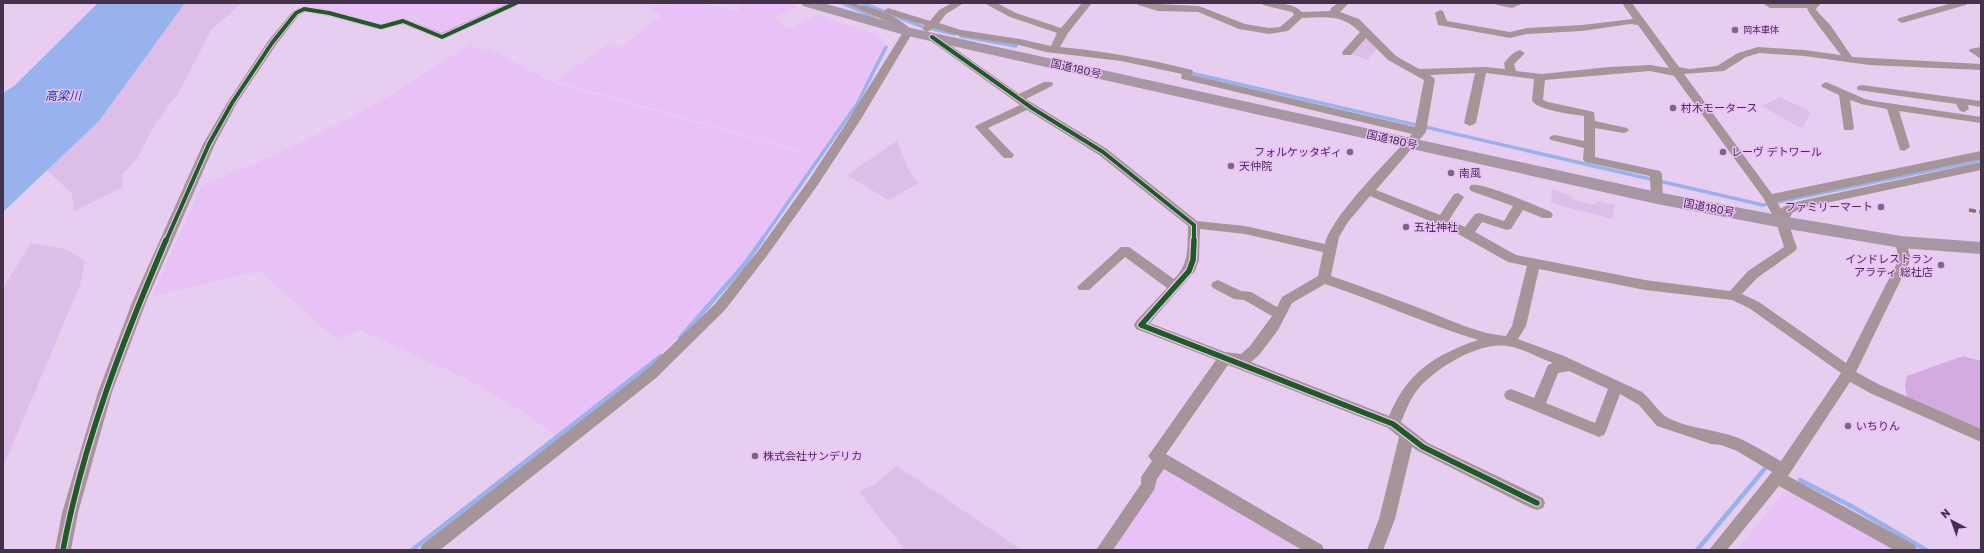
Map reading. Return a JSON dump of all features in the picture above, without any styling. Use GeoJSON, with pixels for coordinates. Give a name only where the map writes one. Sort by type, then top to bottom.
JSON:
{"type":"FeatureCollection","features":[{"type":"Feature","properties":{"kind":"highway","name":"国道180号"},"geometry":{"type":"LineString","coordinates":[[812,4],[925,31],[1045,53],[1657,187],[1782,222],[1901,242],[1981,248]]}},
{"type":"Feature","properties":{"kind":"street"},"geometry":{"type":"LineString","coordinates":[[63,550],[72,506],[103,399],[140,300],[209,144],[232,103],[272,43],[296,13],[302,9],[329,13],[381,27],[403,21],[442,37],[516,3]]}},
{"type":"Feature","properties":{"kind":"street"},"geometry":{"type":"LineString","coordinates":[[850,3],[894,21],[925,31]]}},
{"type":"Feature","properties":{"kind":"street"},"geometry":{"type":"LineString","coordinates":[[870,3],[925,31],[1023,102],[1103,152],[1194,225],[1246,231],[1330,249]]}},
{"type":"Feature","properties":{"kind":"street"},"geometry":{"type":"LineString","coordinates":[[428,550],[651,374],[700,328],[720,306],[762,254],[813,183],[865,103],[942,12],[959,3]]}},
{"type":"Feature","properties":{"kind":"street"},"geometry":{"type":"LineString","coordinates":[[989,3],[1013,15],[1063,32]]}},
{"type":"Feature","properties":{"kind":"street"},"geometry":{"type":"LineString","coordinates":[[1045,53],[1087,3]]}},
{"type":"Feature","properties":{"kind":"street"},"geometry":{"type":"LineString","coordinates":[[1141,3],[1158,8],[1199,9],[1243,27],[1269,31],[1284,29],[1299,14]]}},
{"type":"Feature","properties":{"kind":"street"},"geometry":{"type":"LineString","coordinates":[[1266,3],[1295,10],[1299,14],[1336,14],[1355,22],[1392,58],[1430,79],[1417,134],[1344,219],[1333,237],[1324,279]]}},
{"type":"Feature","properties":{"kind":"street"},"geometry":{"type":"LineString","coordinates":[[1336,14],[1334,10],[1344,3]]}},
{"type":"Feature","properties":{"kind":"street"},"geometry":{"type":"LineString","coordinates":[[1500,3],[1512,5],[1519,3]]}},
{"type":"Feature","properties":{"kind":"street"},"geometry":{"type":"LineString","coordinates":[[1627,3],[1772,202],[1782,222],[1791,248],[1784,254],[1760,268],[1737,290],[1734,296]]}},
{"type":"Feature","properties":{"kind":"street"},"geometry":{"type":"LineString","coordinates":[[1767,3],[1770,6],[1814,4],[1811,10],[1827,28],[1848,58]]}},
{"type":"Feature","properties":{"kind":"street"},"geometry":{"type":"LineString","coordinates":[[1902,20],[1962,3]]}},
{"type":"Feature","properties":{"kind":"street"},"geometry":{"type":"LineString","coordinates":[[1440,13],[1442,23],[1510,35],[1527,31],[1582,28],[1630,22],[1642,23]]}},
{"type":"Feature","properties":{"kind":"street"},"geometry":{"type":"LineString","coordinates":[[1347,53],[1366,32]]}},
{"type":"Feature","properties":{"kind":"street"},"geometry":{"type":"LineString","coordinates":[[1416,72],[1481,70],[1540,77],[1609,70],[1650,68],[1677,72],[1689,72],[1720,69],[1742,55],[1758,50],[1804,53],[1869,62],[1979,69]]}},
{"type":"Feature","properties":{"kind":"street"},"geometry":{"type":"LineString","coordinates":[[1981,50],[1974,51],[1981,56]]}},
{"type":"Feature","properties":{"kind":"street"},"geometry":{"type":"LineString","coordinates":[[1045,53],[1102,54],[1163,66],[1188,72],[1186,77],[1417,134]]}},
{"type":"Feature","properties":{"kind":"street"},"geometry":{"type":"LineString","coordinates":[[1512,74],[1509,63],[1520,53]]}},
{"type":"Feature","properties":{"kind":"street"},"geometry":{"type":"LineString","coordinates":[[1470,122],[1481,70]]}},
{"type":"Feature","properties":{"kind":"street"},"geometry":{"type":"LineString","coordinates":[[1540,77],[1537,101],[1590,114],[1589,159],[1656,174],[1657,187]]}},
{"type":"Feature","properties":{"kind":"street"},"geometry":{"type":"LineString","coordinates":[[1008,155],[981,127],[1023,102],[1048,84]]}},
{"type":"Feature","properties":{"kind":"street"},"geometry":{"type":"LineString","coordinates":[[1826,85],[1861,101],[1981,120]]}},
{"type":"Feature","properties":{"kind":"street"},"geometry":{"type":"LineString","coordinates":[[1862,88],[1981,104]]}},
{"type":"Feature","properties":{"kind":"street"},"geometry":{"type":"LineString","coordinates":[[1844,93],[1848,128]]}},
{"type":"Feature","properties":{"kind":"street"},"geometry":{"type":"LineString","coordinates":[[1960,101],[1968,118]]}},
{"type":"Feature","properties":{"kind":"street"},"geometry":{"type":"LineString","coordinates":[[1892,107],[1904,147]]}},
{"type":"Feature","properties":{"kind":"street"},"geometry":{"type":"LineString","coordinates":[[1590,123],[1623,130]]}},
{"type":"Feature","properties":{"kind":"street"},"geometry":{"type":"LineString","coordinates":[[1555,138],[1589,146]]}},
{"type":"Feature","properties":{"kind":"street"},"geometry":{"type":"LineString","coordinates":[[1772,202],[1780,198],[1888,180],[1977,161]]}},
{"type":"Feature","properties":{"kind":"street"},"geometry":{"type":"LineString","coordinates":[[1782,222],[1787,210],[1888,180]]}},
{"type":"Feature","properties":{"kind":"street"},"geometry":{"type":"LineString","coordinates":[[1475,188],[1547,215]]}},
{"type":"Feature","properties":{"kind":"street"},"geometry":{"type":"LineString","coordinates":[[1368,191],[1442,221],[1483,241],[1497,252],[1513,259],[1645,285],[1734,296],[1754,305],[1848,373],[1875,389],[1981,436]]}},
{"type":"Feature","properties":{"kind":"street"},"geometry":{"type":"LineString","coordinates":[[1442,221],[1458,197]]}},
{"type":"Feature","properties":{"kind":"street"},"geometry":{"type":"LineString","coordinates":[[1465,232],[1468,231],[1479,217],[1507,226],[1520,204]]}},
{"type":"Feature","properties":{"kind":"street"},"geometry":{"type":"LineString","coordinates":[[1194,225],[1193,260],[1189,271],[1141,326],[1181,342],[1226,357],[1252,370],[1393,424],[1422,448],[1537,503]]}},
{"type":"Feature","properties":{"kind":"street"},"geometry":{"type":"LineString","coordinates":[[1717,550],[1780,474],[1848,373],[1905,259],[1901,242]]}},
{"type":"Feature","properties":{"kind":"street"},"geometry":{"type":"LineString","coordinates":[[1084,287],[1125,250],[1175,286]]}},
{"type":"Feature","properties":{"kind":"street"},"geometry":{"type":"LineString","coordinates":[[1510,341],[1519,326],[1534,263]]}},
{"type":"Feature","properties":{"kind":"street"},"geometry":{"type":"LineString","coordinates":[[1226,357],[1244,360],[1255,350],[1288,300],[1324,279],[1362,291],[1458,329],[1494,340],[1510,341],[1570,365],[1616,386],[1644,401],[1662,422],[1711,438],[1722,439],[1742,447],[1780,474],[1909,550]]}},
{"type":"Feature","properties":{"kind":"street"},"geometry":{"type":"LineString","coordinates":[[1218,285],[1239,296],[1246,295],[1280,314]]}},
{"type":"Feature","properties":{"kind":"street"},"geometry":{"type":"LineString","coordinates":[[1393,424],[1404,398],[1416,382],[1432,368],[1447,357],[1494,340]]}},
{"type":"Feature","properties":{"kind":"street"},"geometry":{"type":"LineString","coordinates":[[1226,357],[1156,456],[1316,550]]}},
{"type":"Feature","properties":{"kind":"street"},"geometry":{"type":"LineString","coordinates":[[1538,406],[1553,369],[1570,365]]}},
{"type":"Feature","properties":{"kind":"street"},"geometry":{"type":"LineString","coordinates":[[1511,395],[1599,430],[1616,386]]}},
{"type":"Feature","properties":{"kind":"street"},"geometry":{"type":"LineString","coordinates":[[1375,550],[1387,519],[1406,439],[1409,437]]}},
{"type":"Feature","properties":{"kind":"street"},"geometry":{"type":"LineString","coordinates":[[1104,550],[1149,485],[1149,478],[1162,460]]}},
{"type":"Feature","properties":{"kind":"shaded area"},"geometry":{"type":"Polygon","coordinates":[[[185,3],[242,3],[211,30],[179,92],[155,124],[138,157],[122,175],[123,187],[74,211],[72,194],[47,170],[99,121],[185,3]]]}},
{"type":"Feature","properties":{"kind":"shaded area"},"geometry":{"type":"Polygon","coordinates":[[[305,3],[510,3],[440,34],[404,19],[383,25],[303,6],[305,3]]]}},
{"type":"Feature","properties":{"kind":"shaded area"},"geometry":{"type":"Polygon","coordinates":[[[737,3],[789,3],[798,7],[775,17],[786,27],[792,28],[820,14],[829,19],[876,34],[883,39],[885,48],[852,108],[820,156],[555,81],[609,44],[621,48],[654,21],[662,17],[649,7],[651,5],[702,4],[739,11],[737,3]]]}},
{"type":"Feature","properties":{"kind":"shaded area"},"geometry":{"type":"Polygon","coordinates":[[[1368,35],[1378,48],[1367,60],[1351,54],[1368,35]]]}},
{"type":"Feature","properties":{"kind":"shaded area"},"geometry":{"type":"Polygon","coordinates":[[[470,44],[483,52],[489,49],[552,82],[819,157],[739,267],[681,335],[637,374],[556,436],[525,413],[465,378],[360,330],[337,340],[260,271],[152,296],[201,186],[284,151],[345,121],[395,93],[470,44]]]}},
{"type":"Feature","properties":{"kind":"shaded area"},"geometry":{"type":"Polygon","coordinates":[[[1780,97],[1811,112],[1803,127],[1800,128],[1762,106],[1780,97]]]}},
{"type":"Feature","properties":{"kind":"shaded area"},"geometry":{"type":"Polygon","coordinates":[[[897,141],[908,169],[918,184],[888,200],[847,175],[897,141]]]}},
{"type":"Feature","properties":{"kind":"shaded area"},"geometry":{"type":"Polygon","coordinates":[[[1552,189],[1571,196],[1572,199],[1594,205],[1599,201],[1615,205],[1612,219],[1551,203],[1552,189]]]}},
{"type":"Feature","properties":{"kind":"shaded area"},"geometry":{"type":"Polygon","coordinates":[[[31,243],[66,249],[85,261],[80,285],[3,467],[3,288],[31,243]]]}},
{"type":"Feature","properties":{"kind":"shaded area"},"geometry":{"type":"Polygon","coordinates":[[[1963,356],[1981,361],[1981,434],[1908,401],[1905,386],[1907,376],[1963,356]]]}},
{"type":"Feature","properties":{"kind":"shaded area"},"geometry":{"type":"Polygon","coordinates":[[[897,466],[1022,550],[905,550],[859,492],[875,484],[897,466]]]}},
{"type":"Feature","properties":{"kind":"shaded area"},"geometry":{"type":"Polygon","coordinates":[[[1172,470],[1310,550],[1109,550],[1163,471],[1172,470]]]}},
{"type":"Feature","properties":{"kind":"shaded area"},"geometry":{"type":"Polygon","coordinates":[[[1783,493],[1792,493],[1893,550],[1737,550],[1783,493]]]}},
{"type":"Feature","properties":{"kind":"water","name":"高梁川"},"geometry":{"type":"Polygon","coordinates":[[[98,3],[185,3],[99,121],[3,212],[3,93],[14,86],[98,3]]]}},
{"type":"Feature","properties":{"kind":"waterway"},"geometry":{"type":"LineString","coordinates":[[842,3],[874,17]]}},
{"type":"Feature","properties":{"kind":"waterway"},"geometry":{"type":"LineString","coordinates":[[862,3],[921,26],[954,34]]}},
{"type":"Feature","properties":{"kind":"waterway"},"geometry":{"type":"LineString","coordinates":[[961,36],[1016,46]]}},
{"type":"Feature","properties":{"kind":"waterway"},"geometry":{"type":"LineString","coordinates":[[761,241],[857,104],[886,47]]}},
{"type":"Feature","properties":{"kind":"waterway"},"geometry":{"type":"LineString","coordinates":[[1191,73],[1763,205],[1981,160]]}},
{"type":"Feature","properties":{"kind":"waterway"},"geometry":{"type":"LineString","coordinates":[[680,338],[744,265],[762,240]]}},
{"type":"Feature","properties":{"kind":"waterway"},"geometry":{"type":"LineString","coordinates":[[412,550],[661,356]]}},
{"type":"Feature","properties":{"kind":"waterway"},"geometry":{"type":"LineString","coordinates":[[1697,550],[1767,466]]}},
{"type":"Feature","properties":{"kind":"waterway"},"geometry":{"type":"LineString","coordinates":[[1800,480],[1851,506],[1926,550]]}},
{"type":"Feature","properties":{"kind":"marked path"},"geometry":{"type":"LineString","coordinates":[[1969,210],[1981,212]]}},
{"type":"Feature","properties":{"kind":"cycle path"},"geometry":{"type":"LineString","coordinates":[[63,550],[70,513],[105,392],[140,300],[189,187],[209,144],[232,103],[272,43],[296,13],[304,9],[329,13],[381,27],[403,21],[442,37],[516,3]]}},
{"type":"Feature","properties":{"kind":"cycle path"},"geometry":{"type":"LineString","coordinates":[[932,37],[1032,108],[1103,152],[1194,225],[1193,260],[1189,271],[1141,325],[1393,424],[1423,447],[1537,503]]}},
{"type":"Feature","properties":{"kind":"place","name":"岡本車体"},"geometry":{"type":"Point","coordinates":[1735,30]}},
{"type":"Feature","properties":{"kind":"place","name":"村木モータース"},"geometry":{"type":"Point","coordinates":[1673,108]}},
{"type":"Feature","properties":{"kind":"place","name":"フォルケッタギィ"},"geometry":{"type":"Point","coordinates":[1350,152]}},
{"type":"Feature","properties":{"kind":"place","name":"レーヴ デトワール"},"geometry":{"type":"Point","coordinates":[1723,152]}},
{"type":"Feature","properties":{"kind":"place","name":"天仲院"},"geometry":{"type":"Point","coordinates":[1231,166]}},
{"type":"Feature","properties":{"kind":"place","name":"南風"},"geometry":{"type":"Point","coordinates":[1451,173]}},
{"type":"Feature","properties":{"kind":"place","name":"ファミリーマート"},"geometry":{"type":"Point","coordinates":[1881,207]}},
{"type":"Feature","properties":{"kind":"place","name":"五社神社"},"geometry":{"type":"Point","coordinates":[1406,227]}},
{"type":"Feature","properties":{"kind":"place","name":"インドレストラン アラティ 総社店"},"geometry":{"type":"Point","coordinates":[1941,265]}},
{"type":"Feature","properties":{"kind":"place","name":"いちりん"},"geometry":{"type":"Point","coordinates":[1848,426]}},
{"type":"Feature","properties":{"kind":"place","name":"株式会社サンデリカ"},"geometry":{"type":"Point","coordinates":[755,456]}}]}
